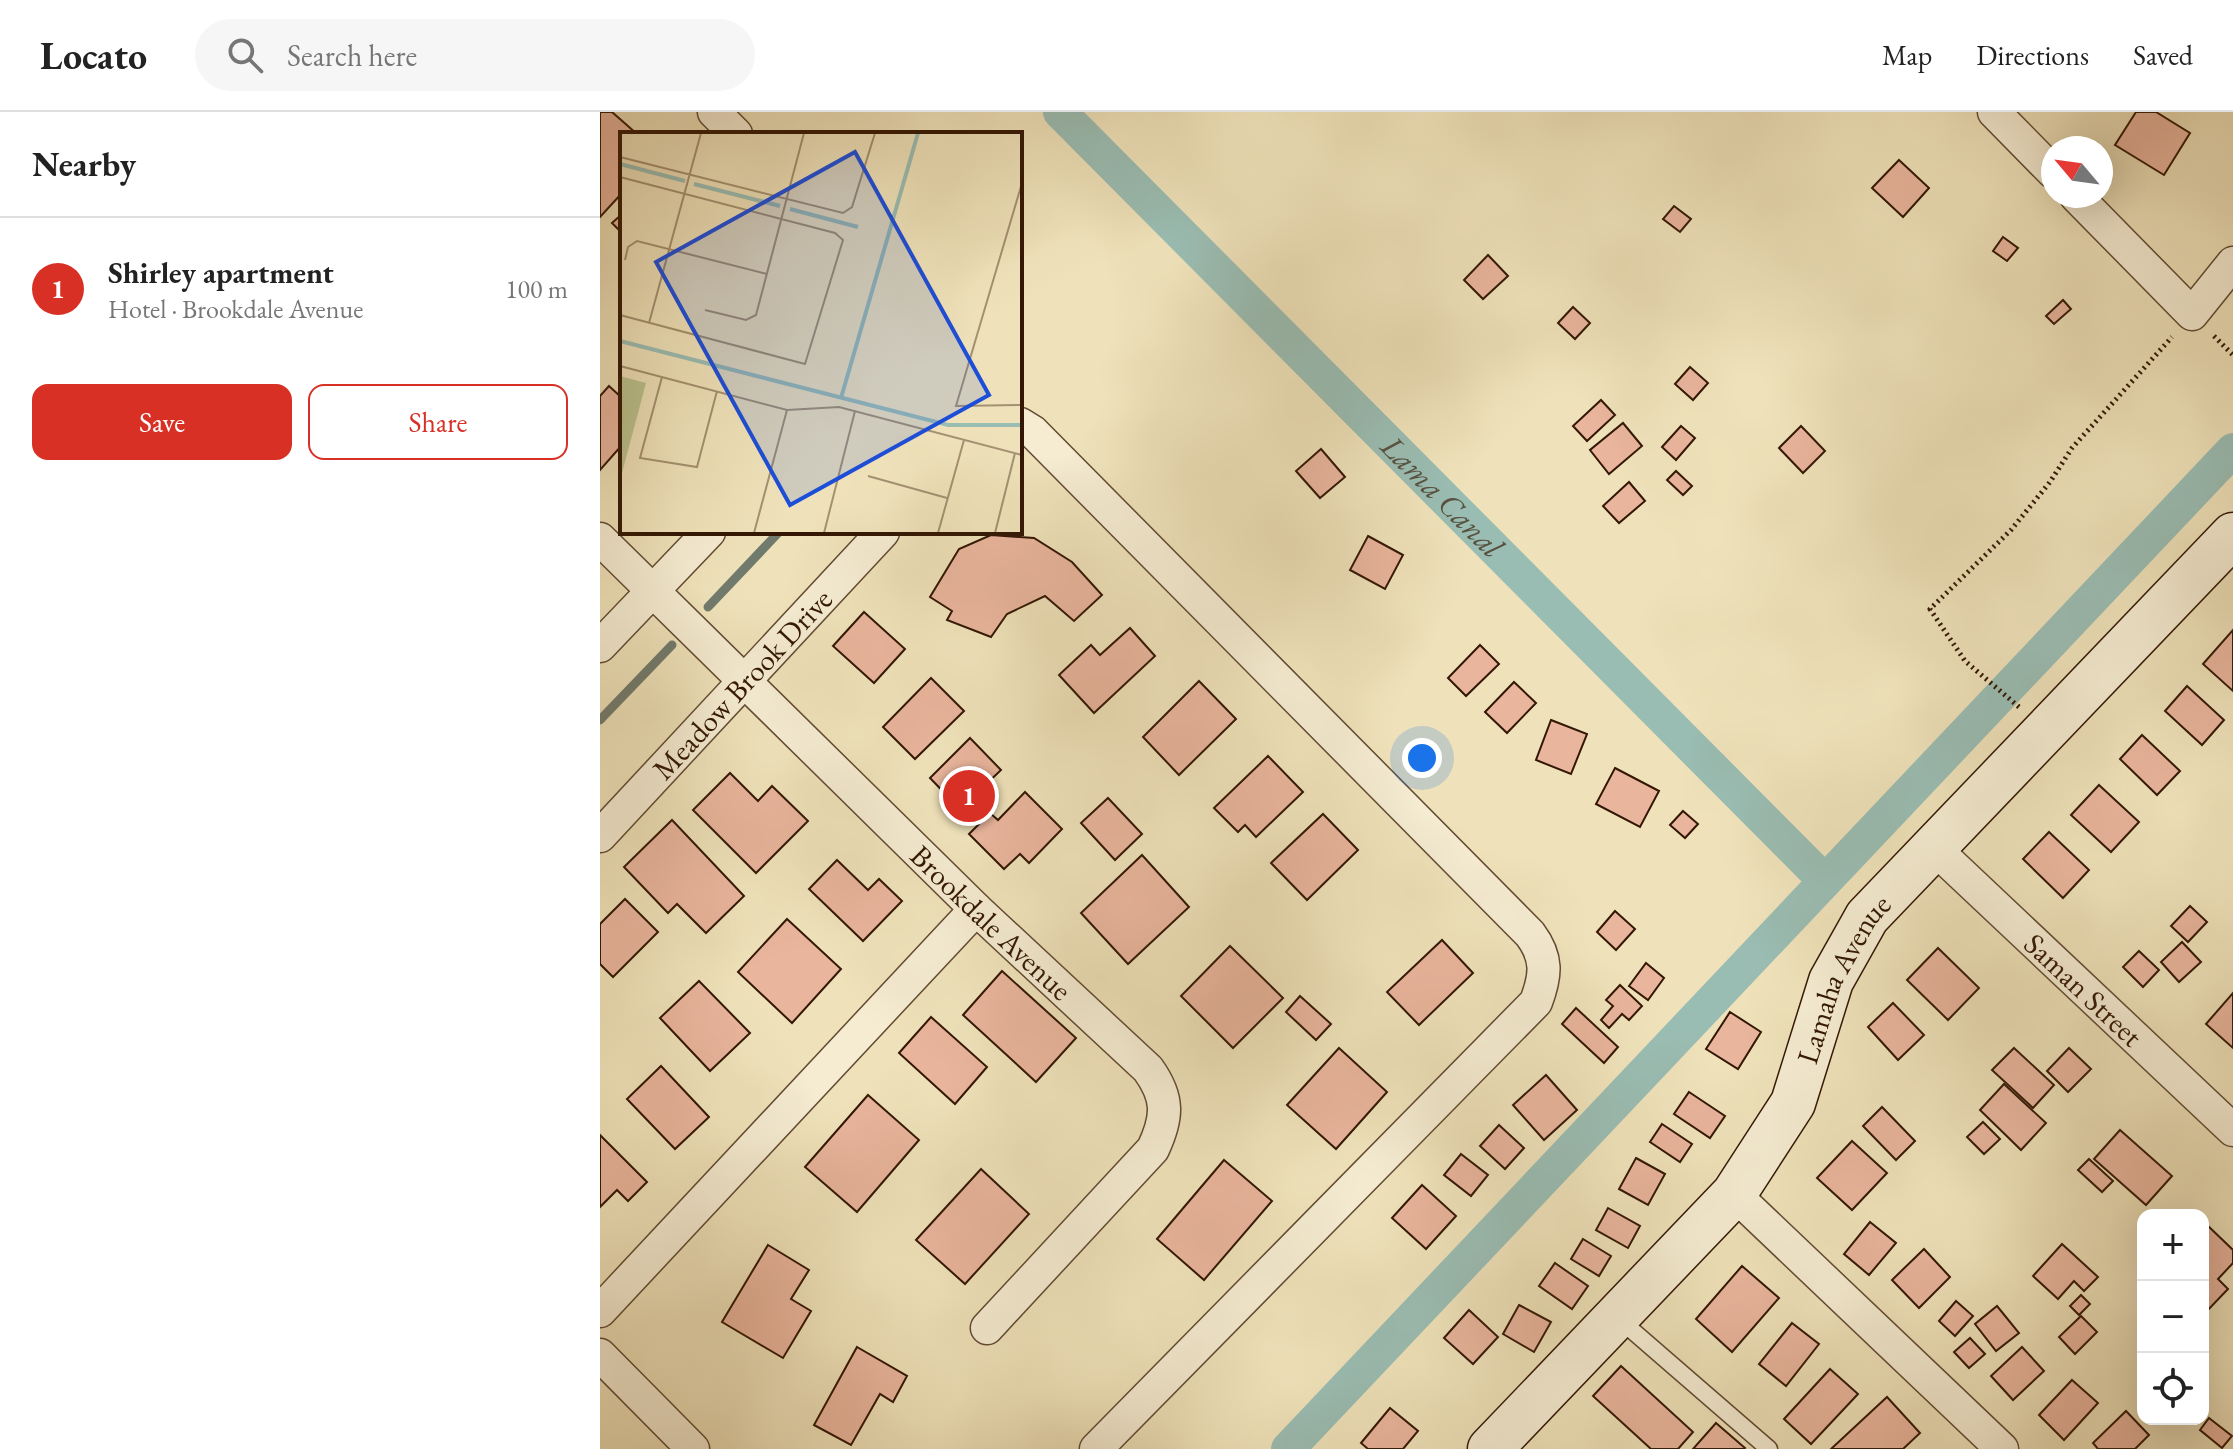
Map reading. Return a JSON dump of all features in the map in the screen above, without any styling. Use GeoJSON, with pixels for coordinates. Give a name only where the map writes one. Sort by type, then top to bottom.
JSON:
{"type":"FeatureCollection","features":[{"type":"Feature","properties":{"kind":"street"},"geometry":{"type":"LineString","coordinates":[[714,112],[734,132]]}},
{"type":"Feature","properties":{"kind":"street"},"geometry":{"type":"LineString","coordinates":[[1994,112],[2041,160]]}},
{"type":"Feature","properties":{"kind":"street"},"geometry":{"type":"LineString","coordinates":[[2088,208],[2192,314],[2233,263]]}},
{"type":"Feature","properties":{"kind":"street"},"geometry":{"type":"LineString","coordinates":[[1022,425],[1033,432],[1530,934],[1540,948],[1546,972],[1536,1002],[1096,1449]]}},
{"type":"Feature","properties":{"kind":"street"},"geometry":{"type":"LineString","coordinates":[[600,646],[707,534]]}},
{"type":"Feature","properties":{"kind":"street","name":"Meadow Brook Drive"},"geometry":{"type":"LineString","coordinates":[[600,836],[881,534]]}},
{"type":"Feature","properties":{"kind":"street","name":"Lamaha Avenue"},"geometry":{"type":"LineString","coordinates":[[1490,1449],[1618,1319],[1734,1194],[1793,1103],[1831,981],[1867,917],[2233,535]]}},
{"type":"Feature","properties":{"kind":"street","name":"Brookdale Avenue"},"geometry":{"type":"LineString","coordinates":[[600,539],[976,909],[1148,1069],[1166,1101],[1166,1116],[1153,1149],[987,1328]]}},
{"type":"Feature","properties":{"kind":"street","name":"Saman Street"},"geometry":{"type":"LineString","coordinates":[[1934,848],[2233,1130]]}},
{"type":"Feature","properties":{"kind":"street"},"geometry":{"type":"LineString","coordinates":[[600,1311],[976,909]]}},
{"type":"Feature","properties":{"kind":"street"},"geometry":{"type":"LineString","coordinates":[[1734,1194],[2002,1449]]}},
{"type":"Feature","properties":{"kind":"street"},"geometry":{"type":"LineString","coordinates":[[600,1355],[693,1449]]}},
{"type":"Feature","properties":{"kind":"lane"},"geometry":{"type":"LineString","coordinates":[[1618,1319],[1769,1449]]}},
{"type":"Feature","properties":{"kind":"path"},"geometry":{"type":"LineString","coordinates":[[2047,730],[1965,661],[1930,609],[2011,530],[2050,482],[2072,448],[2192,314]]}},
{"type":"Feature","properties":{"kind":"building"},"geometry":{"type":"Polygon","coordinates":[[[600,112],[612,112],[635,132],[620,132],[620,195],[600,217],[600,112]]]}},
{"type":"Feature","properties":{"kind":"building"},"geometry":{"type":"Polygon","coordinates":[[[2136,112],[2156,112],[2190,133],[2164,175],[2115,145],[2136,112]]]}},
{"type":"Feature","properties":{"kind":"building"},"geometry":{"type":"Polygon","coordinates":[[[1899,160],[1929,188],[1903,217],[1872,188],[1899,160]]]}},
{"type":"Feature","properties":{"kind":"building"},"geometry":{"type":"Polygon","coordinates":[[[1674,206],[1691,219],[1680,232],[1663,219],[1674,206]]]}},
{"type":"Feature","properties":{"kind":"building"},"geometry":{"type":"Polygon","coordinates":[[[620,216],[620,231],[612,223],[620,216]]]}},
{"type":"Feature","properties":{"kind":"building"},"geometry":{"type":"Polygon","coordinates":[[[2003,237],[2018,248],[2007,261],[1993,251],[2003,237]]]}},
{"type":"Feature","properties":{"kind":"building"},"geometry":{"type":"Polygon","coordinates":[[[1488,255],[1508,276],[1483,299],[1464,280],[1488,255]]]}},
{"type":"Feature","properties":{"kind":"building"},"geometry":{"type":"Polygon","coordinates":[[[2063,300],[2071,309],[2054,324],[2046,316],[2063,300]]]}},
{"type":"Feature","properties":{"kind":"building"},"geometry":{"type":"Polygon","coordinates":[[[1573,307],[1590,323],[1575,339],[1558,323],[1573,307]]]}},
{"type":"Feature","properties":{"kind":"building"},"geometry":{"type":"Polygon","coordinates":[[[1690,367],[1708,383],[1693,400],[1675,384],[1690,367]]]}},
{"type":"Feature","properties":{"kind":"building"},"geometry":{"type":"Polygon","coordinates":[[[609,386],[620,396],[620,447],[600,470],[600,396],[609,386]]]}},
{"type":"Feature","properties":{"kind":"building"},"geometry":{"type":"Polygon","coordinates":[[[1601,400],[1615,415],[1587,441],[1573,426],[1601,400]]]}},
{"type":"Feature","properties":{"kind":"building"},"geometry":{"type":"Polygon","coordinates":[[[1623,423],[1642,446],[1609,474],[1590,450],[1623,423]]]}},
{"type":"Feature","properties":{"kind":"building"},"geometry":{"type":"Polygon","coordinates":[[[1681,426],[1695,438],[1676,460],[1662,447],[1681,426]]]}},
{"type":"Feature","properties":{"kind":"building"},"geometry":{"type":"Polygon","coordinates":[[[1801,426],[1825,451],[1803,473],[1779,448],[1801,426]]]}},
{"type":"Feature","properties":{"kind":"building"},"geometry":{"type":"Polygon","coordinates":[[[1321,449],[1345,477],[1320,498],[1296,471],[1321,449]]]}},
{"type":"Feature","properties":{"kind":"building"},"geometry":{"type":"Polygon","coordinates":[[[1676,471],[1692,486],[1683,495],[1667,480],[1676,471]]]}},
{"type":"Feature","properties":{"kind":"building"},"geometry":{"type":"Polygon","coordinates":[[[1629,482],[1645,501],[1619,523],[1603,506],[1629,482]]]}},
{"type":"Feature","properties":{"kind":"building"},"geometry":{"type":"Polygon","coordinates":[[[991,535],[1034,538],[1072,562],[1102,595],[1074,621],[1045,596],[1007,614],[991,637],[947,620],[952,611],[930,597],[959,549],[991,535]]]}},
{"type":"Feature","properties":{"kind":"building"},"geometry":{"type":"Polygon","coordinates":[[[1368,536],[1403,555],[1385,589],[1350,570],[1368,536]]]}},
{"type":"Feature","properties":{"kind":"building"},"geometry":{"type":"Polygon","coordinates":[[[864,612],[905,649],[874,683],[833,646],[864,612]]]}},
{"type":"Feature","properties":{"kind":"building"},"geometry":{"type":"Polygon","coordinates":[[[1130,628],[1155,656],[1094,713],[1059,675],[1091,645],[1100,655],[1130,628]]]}},
{"type":"Feature","properties":{"kind":"building"},"geometry":{"type":"Polygon","coordinates":[[[2233,630],[2233,691],[2203,664],[2233,630]]]}},
{"type":"Feature","properties":{"kind":"building"},"geometry":{"type":"Polygon","coordinates":[[[1480,645],[1499,664],[1466,696],[1448,678],[1480,645]]]}},
{"type":"Feature","properties":{"kind":"building"},"geometry":{"type":"Polygon","coordinates":[[[931,678],[964,711],[915,759],[883,727],[931,678]]]}},
{"type":"Feature","properties":{"kind":"building"},"geometry":{"type":"Polygon","coordinates":[[[1199,681],[1236,719],[1179,775],[1143,737],[1199,681]]]}},
{"type":"Feature","properties":{"kind":"building"},"geometry":{"type":"Polygon","coordinates":[[[1514,682],[1536,703],[1507,733],[1485,712],[1514,682]]]}},
{"type":"Feature","properties":{"kind":"building"},"geometry":{"type":"Polygon","coordinates":[[[2187,686],[2224,720],[2202,745],[2165,711],[2187,686]]]}},
{"type":"Feature","properties":{"kind":"building"},"geometry":{"type":"Polygon","coordinates":[[[1551,720],[1587,734],[1571,774],[1536,760],[1551,720]]]}},
{"type":"Feature","properties":{"kind":"building"},"geometry":{"type":"Polygon","coordinates":[[[2142,735],[2180,771],[2157,795],[2120,759],[2142,735]]]}},
{"type":"Feature","properties":{"kind":"building"},"geometry":{"type":"Polygon","coordinates":[[[970,738],[1001,770],[960,809],[930,778],[970,738]]]}},
{"type":"Feature","properties":{"kind":"building"},"geometry":{"type":"Polygon","coordinates":[[[1268,756],[1303,792],[1256,837],[1245,825],[1238,832],[1214,808],[1268,756]]]}},
{"type":"Feature","properties":{"kind":"building"},"geometry":{"type":"Polygon","coordinates":[[[1615,768],[1659,791],[1640,827],[1596,804],[1615,768]]]}},
{"type":"Feature","properties":{"kind":"building"},"geometry":{"type":"Polygon","coordinates":[[[730,773],[758,801],[772,786],[808,821],[756,873],[693,810],[730,773]]]}},
{"type":"Feature","properties":{"kind":"building"},"geometry":{"type":"Polygon","coordinates":[[[2099,785],[2139,822],[2111,852],[2071,815],[2099,785]]]}},
{"type":"Feature","properties":{"kind":"building"},"geometry":{"type":"Polygon","coordinates":[[[1025,792],[1062,829],[1029,863],[1020,854],[1004,869],[969,834],[990,813],[998,820],[1025,792]]]}},
{"type":"Feature","properties":{"kind":"building"},"geometry":{"type":"Polygon","coordinates":[[[1108,798],[1142,834],[1115,860],[1081,823],[1108,798]]]}},
{"type":"Feature","properties":{"kind":"building"},"geometry":{"type":"Polygon","coordinates":[[[1683,811],[1698,824],[1685,838],[1670,825],[1683,811]]]}},
{"type":"Feature","properties":{"kind":"building"},"geometry":{"type":"Polygon","coordinates":[[[1323,814],[1358,850],[1307,900],[1271,863],[1323,814]]]}},
{"type":"Feature","properties":{"kind":"building"},"geometry":{"type":"Polygon","coordinates":[[[672,820],[744,896],[706,933],[677,904],[668,913],[624,867],[672,820]]]}},
{"type":"Feature","properties":{"kind":"building"},"geometry":{"type":"Polygon","coordinates":[[[2049,832],[2089,870],[2063,898],[2023,859],[2049,832]]]}},
{"type":"Feature","properties":{"kind":"building"},"geometry":{"type":"Polygon","coordinates":[[[1142,855],[1189,907],[1128,964],[1081,913],[1142,855]]]}},
{"type":"Feature","properties":{"kind":"building"},"geometry":{"type":"Polygon","coordinates":[[[837,860],[868,890],[879,879],[902,901],[863,941],[809,889],[837,860]]]}},
{"type":"Feature","properties":{"kind":"building"},"geometry":{"type":"Polygon","coordinates":[[[625,899],[658,932],[613,977],[600,964],[600,924],[625,899]]]}},
{"type":"Feature","properties":{"kind":"building"},"geometry":{"type":"Polygon","coordinates":[[[2190,906],[2207,922],[2188,942],[2171,926],[2190,906]]]}},
{"type":"Feature","properties":{"kind":"building"},"geometry":{"type":"Polygon","coordinates":[[[1615,911],[1635,929],[1616,950],[1597,932],[1615,911]]]}},
{"type":"Feature","properties":{"kind":"building"},"geometry":{"type":"Polygon","coordinates":[[[787,919],[841,969],[792,1023],[738,972],[787,919]]]}},
{"type":"Feature","properties":{"kind":"building"},"geometry":{"type":"Polygon","coordinates":[[[1442,940],[1473,973],[1419,1025],[1387,992],[1442,940]]]}},
{"type":"Feature","properties":{"kind":"building"},"geometry":{"type":"Polygon","coordinates":[[[2182,942],[2201,962],[2179,982],[2161,962],[2182,942]]]}},
{"type":"Feature","properties":{"kind":"building"},"geometry":{"type":"Polygon","coordinates":[[[1230,946],[1283,998],[1233,1048],[1181,996],[1230,946]]]}},
{"type":"Feature","properties":{"kind":"building"},"geometry":{"type":"Polygon","coordinates":[[[1938,948],[1979,988],[1948,1020],[1907,980],[1938,948]]]}},
{"type":"Feature","properties":{"kind":"building"},"geometry":{"type":"Polygon","coordinates":[[[2139,951],[2159,970],[2143,987],[2123,967],[2139,951]]]}},
{"type":"Feature","properties":{"kind":"building"},"geometry":{"type":"Polygon","coordinates":[[[1646,963],[1664,978],[1648,1000],[1629,986],[1646,963]]]}},
{"type":"Feature","properties":{"kind":"building"},"geometry":{"type":"Polygon","coordinates":[[[1002,971],[1076,1038],[1036,1082],[963,1015],[1002,971]]]}},
{"type":"Feature","properties":{"kind":"building"},"geometry":{"type":"Polygon","coordinates":[[[699,981],[750,1033],[710,1071],[660,1018],[699,981]]]}},
{"type":"Feature","properties":{"kind":"building"},"geometry":{"type":"Polygon","coordinates":[[[1620,985],[1642,1006],[1629,1020],[1622,1014],[1609,1028],[1601,1020],[1613,1006],[1606,1000],[1620,985]]]}},
{"type":"Feature","properties":{"kind":"building"},"geometry":{"type":"Polygon","coordinates":[[[2233,993],[2233,1048],[2206,1024],[2233,993]]]}},
{"type":"Feature","properties":{"kind":"building"},"geometry":{"type":"Polygon","coordinates":[[[1300,996],[1331,1024],[1316,1040],[1286,1012],[1300,996]]]}},
{"type":"Feature","properties":{"kind":"building"},"geometry":{"type":"Polygon","coordinates":[[[1893,1003],[1924,1035],[1898,1060],[1868,1027],[1893,1003]]]}},
{"type":"Feature","properties":{"kind":"building"},"geometry":{"type":"Polygon","coordinates":[[[1576,1008],[1618,1047],[1604,1063],[1562,1024],[1576,1008]]]}},
{"type":"Feature","properties":{"kind":"building"},"geometry":{"type":"Polygon","coordinates":[[[1730,1012],[1761,1032],[1738,1069],[1706,1049],[1730,1012]]]}},
{"type":"Feature","properties":{"kind":"building"},"geometry":{"type":"Polygon","coordinates":[[[931,1017],[987,1067],[955,1104],[899,1053],[931,1017]]]}},
{"type":"Feature","properties":{"kind":"building"},"geometry":{"type":"Polygon","coordinates":[[[1339,1048],[1387,1092],[1336,1149],[1287,1105],[1339,1048]]]}},
{"type":"Feature","properties":{"kind":"building"},"geometry":{"type":"Polygon","coordinates":[[[2014,1048],[2054,1085],[2033,1108],[1992,1070],[2014,1048]]]}},
{"type":"Feature","properties":{"kind":"building"},"geometry":{"type":"Polygon","coordinates":[[[2069,1048],[2091,1069],[2068,1092],[2047,1071],[2069,1048]]]}},
{"type":"Feature","properties":{"kind":"building"},"geometry":{"type":"Polygon","coordinates":[[[661,1066],[709,1117],[675,1149],[627,1099],[661,1066]]]}},
{"type":"Feature","properties":{"kind":"building"},"geometry":{"type":"Polygon","coordinates":[[[1546,1075],[1577,1110],[1544,1140],[1513,1105],[1546,1075]]]}},
{"type":"Feature","properties":{"kind":"building"},"geometry":{"type":"Polygon","coordinates":[[[2004,1084],[2046,1123],[2021,1150],[1980,1110],[2004,1084]]]}},
{"type":"Feature","properties":{"kind":"building"},"geometry":{"type":"Polygon","coordinates":[[[1689,1092],[1725,1116],[1710,1138],[1674,1114],[1689,1092]]]}},
{"type":"Feature","properties":{"kind":"building"},"geometry":{"type":"Polygon","coordinates":[[[868,1095],[919,1140],[857,1212],[805,1167],[868,1095]]]}},
{"type":"Feature","properties":{"kind":"building"},"geometry":{"type":"Polygon","coordinates":[[[1882,1107],[1915,1141],[1896,1160],[1863,1126],[1882,1107]]]}},
{"type":"Feature","properties":{"kind":"building"},"geometry":{"type":"Polygon","coordinates":[[[1983,1122],[2000,1139],[1984,1154],[1967,1137],[1983,1122]]]}},
{"type":"Feature","properties":{"kind":"building"},"geometry":{"type":"Polygon","coordinates":[[[1662,1124],[1692,1144],[1680,1162],[1650,1142],[1662,1124]]]}},
{"type":"Feature","properties":{"kind":"building"},"geometry":{"type":"Polygon","coordinates":[[[1499,1125],[1524,1148],[1505,1169],[1480,1146],[1499,1125]]]}},
{"type":"Feature","properties":{"kind":"building"},"geometry":{"type":"Polygon","coordinates":[[[2120,1130],[2172,1176],[2146,1205],[2094,1159],[2120,1130]]]}},
{"type":"Feature","properties":{"kind":"building"},"geometry":{"type":"Polygon","coordinates":[[[600,1135],[647,1182],[628,1201],[617,1190],[600,1207],[600,1135]]]}},
{"type":"Feature","properties":{"kind":"building"},"geometry":{"type":"Polygon","coordinates":[[[1852,1141],[1887,1173],[1852,1210],[1817,1178],[1852,1141]]]}},
{"type":"Feature","properties":{"kind":"building"},"geometry":{"type":"Polygon","coordinates":[[[1461,1154],[1488,1175],[1471,1196],[1444,1175],[1461,1154]]]}},
{"type":"Feature","properties":{"kind":"building"},"geometry":{"type":"Polygon","coordinates":[[[1636,1158],[1665,1174],[1648,1205],[1619,1189],[1636,1158]]]}},
{"type":"Feature","properties":{"kind":"building"},"geometry":{"type":"Polygon","coordinates":[[[2089,1159],[2113,1181],[2102,1192],[2078,1170],[2089,1159]]]}},
{"type":"Feature","properties":{"kind":"building"},"geometry":{"type":"Polygon","coordinates":[[[1224,1160],[1272,1201],[1204,1280],[1157,1239],[1224,1160]]]}},
{"type":"Feature","properties":{"kind":"building"},"geometry":{"type":"Polygon","coordinates":[[[981,1169],[1029,1214],[965,1284],[916,1240],[981,1169]]]}},
{"type":"Feature","properties":{"kind":"building"},"geometry":{"type":"Polygon","coordinates":[[[1422,1185],[1456,1216],[1426,1249],[1392,1218],[1422,1185]]]}},
{"type":"Feature","properties":{"kind":"building"},"geometry":{"type":"Polygon","coordinates":[[[1608,1208],[1640,1226],[1628,1248],[1596,1230],[1608,1208]]]}},
{"type":"Feature","properties":{"kind":"building"},"geometry":{"type":"Polygon","coordinates":[[[1870,1222],[1896,1243],[1869,1275],[1844,1254],[1870,1222]]]}},
{"type":"Feature","properties":{"kind":"building"},"geometry":{"type":"Polygon","coordinates":[[[2209,1227],[2233,1250],[2233,1263],[2218,1279],[2228,1289],[2209,1309],[2209,1227]]]}},
{"type":"Feature","properties":{"kind":"building"},"geometry":{"type":"Polygon","coordinates":[[[1583,1239],[1611,1256],[1599,1276],[1571,1259],[1583,1239]]]}},
{"type":"Feature","properties":{"kind":"building"},"geometry":{"type":"Polygon","coordinates":[[[2062,1244],[2098,1277],[2084,1291],[2074,1281],[2058,1299],[2033,1276],[2062,1244]]]}},
{"type":"Feature","properties":{"kind":"building"},"geometry":{"type":"Polygon","coordinates":[[[768,1245],[809,1270],[791,1299],[811,1311],[783,1358],[722,1322],[768,1245]]]}},
{"type":"Feature","properties":{"kind":"building"},"geometry":{"type":"Polygon","coordinates":[[[1924,1249],[1950,1277],[1919,1308],[1892,1280],[1924,1249]]]}},
{"type":"Feature","properties":{"kind":"building"},"geometry":{"type":"Polygon","coordinates":[[[1555,1263],[1588,1286],[1572,1309],[1539,1286],[1555,1263]]]}},
{"type":"Feature","properties":{"kind":"building"},"geometry":{"type":"Polygon","coordinates":[[[1742,1266],[1779,1298],[1732,1352],[1696,1319],[1742,1266]]]}},
{"type":"Feature","properties":{"kind":"building"},"geometry":{"type":"Polygon","coordinates":[[[2081,1295],[2090,1304],[2079,1315],[2070,1306],[2081,1295]]]}},
{"type":"Feature","properties":{"kind":"building"},"geometry":{"type":"Polygon","coordinates":[[[1956,1301],[1973,1316],[1955,1336],[1939,1321],[1956,1301]]]}},
{"type":"Feature","properties":{"kind":"building"},"geometry":{"type":"Polygon","coordinates":[[[1519,1305],[1551,1322],[1534,1352],[1503,1334],[1519,1305]]]}},
{"type":"Feature","properties":{"kind":"building"},"geometry":{"type":"Polygon","coordinates":[[[1997,1306],[2019,1333],[1996,1351],[1975,1324],[1997,1306]]]}},
{"type":"Feature","properties":{"kind":"building"},"geometry":{"type":"Polygon","coordinates":[[[1469,1310],[1498,1337],[1473,1364],[1444,1338],[1469,1310]]]}},
{"type":"Feature","properties":{"kind":"building"},"geometry":{"type":"Polygon","coordinates":[[[2081,1316],[2097,1332],[2075,1354],[2059,1337],[2081,1316]]]}},
{"type":"Feature","properties":{"kind":"building"},"geometry":{"type":"Polygon","coordinates":[[[1792,1323],[1819,1344],[1786,1386],[1759,1364],[1792,1323]]]}},
{"type":"Feature","properties":{"kind":"building"},"geometry":{"type":"Polygon","coordinates":[[[1970,1338],[1985,1354],[1969,1368],[1954,1352],[1970,1338]]]}},
{"type":"Feature","properties":{"kind":"building"},"geometry":{"type":"Polygon","coordinates":[[[857,1347],[907,1376],[893,1402],[880,1394],[851,1445],[814,1425],[857,1347]]]}},
{"type":"Feature","properties":{"kind":"building"},"geometry":{"type":"Polygon","coordinates":[[[2022,1347],[2044,1371],[2013,1400],[1991,1376],[2022,1347]]]}},
{"type":"Feature","properties":{"kind":"building"},"geometry":{"type":"Polygon","coordinates":[[[1621,1366],[1693,1432],[1678,1449],[1651,1449],[1593,1396],[1621,1366]]]}},
{"type":"Feature","properties":{"kind":"building"},"geometry":{"type":"Polygon","coordinates":[[[1830,1369],[1858,1394],[1811,1444],[1784,1419],[1830,1369]]]}},
{"type":"Feature","properties":{"kind":"building"},"geometry":{"type":"Polygon","coordinates":[[[2072,1380],[2098,1403],[2064,1440],[2039,1415],[2072,1380]]]}},
{"type":"Feature","properties":{"kind":"building"},"geometry":{"type":"Polygon","coordinates":[[[1887,1397],[1920,1433],[1903,1449],[1831,1449],[1887,1397]]]}},
{"type":"Feature","properties":{"kind":"building"},"geometry":{"type":"Polygon","coordinates":[[[1390,1408],[1418,1431],[1403,1449],[1368,1449],[1361,1443],[1390,1408]]]}},
{"type":"Feature","properties":{"kind":"building"},"geometry":{"type":"Polygon","coordinates":[[[2126,1411],[2149,1435],[2135,1449],[2098,1449],[2093,1443],[2126,1411]]]}},
{"type":"Feature","properties":{"kind":"building"},"geometry":{"type":"Polygon","coordinates":[[[2209,1418],[2232,1436],[2222,1448],[2200,1430],[2204,1425],[2209,1425],[2209,1418]]]}},
{"type":"Feature","properties":{"kind":"building"},"geometry":{"type":"Polygon","coordinates":[[[1716,1423],[1745,1448],[1693,1449],[1716,1423]]]}},
{"type":"Feature","properties":{"kind":"waterway","name":"Lama Canal"},"geometry":{"type":"LineString","coordinates":[[1060,112],[1825,881]]}},
{"type":"Feature","properties":{"kind":"waterway"},"geometry":{"type":"LineString","coordinates":[[1288,1449],[2233,450]]}},
{"type":"Feature","properties":{"kind":"waterway"},"geometry":{"type":"LineString","coordinates":[[708,607],[777,534]]}},
{"type":"Feature","properties":{"kind":"waterway"},"geometry":{"type":"LineString","coordinates":[[600,720],[672,645]]}},
{"type":"Feature","properties":{"kind":"place","name":"Shirley apartment"},"geometry":{"type":"Point","coordinates":[969,796]}}]}
